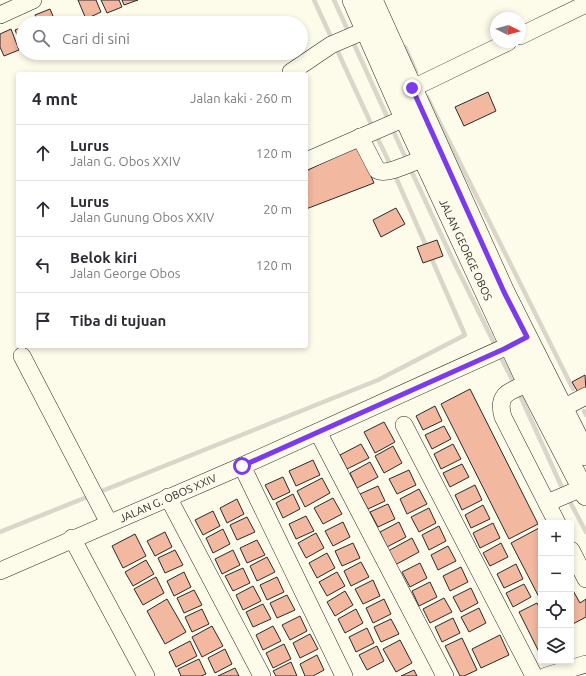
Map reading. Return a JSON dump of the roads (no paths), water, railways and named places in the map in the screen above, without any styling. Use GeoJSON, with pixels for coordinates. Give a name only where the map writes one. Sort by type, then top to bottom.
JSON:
{"type":"FeatureCollection","features":[{"type":"Feature","properties":{"kind":"main road","name":"JALAN GEORGE OBOS"},"geometry":{"type":"LineString","coordinates":[[353,0],[356,34],[413,162],[514,344],[564,408],[586,455]]}},
{"type":"Feature","properties":{"kind":"main road","name":"JALAN GEORGE OBOS"},"geometry":{"type":"LineString","coordinates":[[372,0],[504,292],[521,387],[569,495]]}},
{"type":"Feature","properties":{"kind":"street"},"geometry":{"type":"LineString","coordinates":[[0,15],[33,0]]}},
{"type":"Feature","properties":{"kind":"street"},"geometry":{"type":"LineString","coordinates":[[526,33],[586,4]]}},
{"type":"Feature","properties":{"kind":"street"},"geometry":{"type":"LineString","coordinates":[[308,59],[331,45],[356,34]]}},
{"type":"Feature","properties":{"kind":"street"},"geometry":{"type":"LineString","coordinates":[[412,88],[495,48]]}},
{"type":"Feature","properties":{"kind":"street"},"geometry":{"type":"LineString","coordinates":[[291,72],[307,60]]}},
{"type":"Feature","properties":{"kind":"street"},"geometry":{"type":"LineString","coordinates":[[308,160],[395,123]]}},
{"type":"Feature","properties":{"kind":"street"},"geometry":{"type":"LineString","coordinates":[[360,137],[377,170],[380,172],[388,172],[413,162]]}},
{"type":"Feature","properties":{"kind":"street","name":"JALAN G. OBOS XXIV"},"geometry":{"type":"LineString","coordinates":[[0,570],[242,466],[514,344]]}},
{"type":"Feature","properties":{"kind":"street"},"geometry":{"type":"LineString","coordinates":[[22,356],[109,523]]}},
{"type":"Feature","properties":{"kind":"street"},"geometry":{"type":"LineString","coordinates":[[521,387],[500,400],[503,417],[569,495],[558,520]]}},
{"type":"Feature","properties":{"kind":"street"},"geometry":{"type":"LineString","coordinates":[[564,408],[586,396]]}},
{"type":"Feature","properties":{"kind":"street"},"geometry":{"type":"LineString","coordinates":[[404,425],[534,676]]}},
{"type":"Feature","properties":{"kind":"street"},"geometry":{"type":"LineString","coordinates":[[318,432],[445,676]]}},
{"type":"Feature","properties":{"kind":"street"},"geometry":{"type":"LineString","coordinates":[[242,466],[344,676]]}},
{"type":"Feature","properties":{"kind":"street"},"geometry":{"type":"LineString","coordinates":[[168,497],[262,676]]}},
{"type":"Feature","properties":{"kind":"street"},"geometry":{"type":"LineString","coordinates":[[72,538],[146,676]]}},
{"type":"Feature","properties":{"kind":"street"},"geometry":{"type":"LineString","coordinates":[[578,557],[586,579]]}},
{"type":"Feature","properties":{"kind":"street"},"geometry":{"type":"LineString","coordinates":[[546,676],[586,664]]}},
{"type":"Feature","properties":{"kind":"waterway"},"geometry":{"type":"LineString","coordinates":[[314,0],[373,128]]}},
{"type":"Feature","properties":{"kind":"waterway"},"geometry":{"type":"LineString","coordinates":[[334,0],[389,121]]}},
{"type":"Feature","properties":{"kind":"waterway"},"geometry":{"type":"LineString","coordinates":[[405,47],[416,72]]}},
{"type":"Feature","properties":{"kind":"waterway"},"geometry":{"type":"LineString","coordinates":[[427,97],[573,389]]}},
{"type":"Feature","properties":{"kind":"waterway"},"geometry":{"type":"LineString","coordinates":[[392,128],[407,161]]}},
{"type":"Feature","properties":{"kind":"waterway"},"geometry":{"type":"LineString","coordinates":[[376,135],[391,166]]}},
{"type":"Feature","properties":{"kind":"waterway"},"geometry":{"type":"LineString","coordinates":[[410,168],[496,347]]}},
{"type":"Feature","properties":{"kind":"waterway"},"geometry":{"type":"LineString","coordinates":[[394,173],[427,248]]}},
{"type":"Feature","properties":{"kind":"waterway"},"geometry":{"type":"LineString","coordinates":[[0,532],[378,380],[465,335],[430,255]]}},
{"type":"Feature","properties":{"kind":"waterway"},"geometry":{"type":"LineString","coordinates":[[499,354],[515,385]]}},
{"type":"Feature","properties":{"kind":"waterway"},"geometry":{"type":"LineString","coordinates":[[518,391],[564,492]]}},
{"type":"Feature","properties":{"kind":"waterway"},"geometry":{"type":"LineString","coordinates":[[584,411],[586,415]]}},
{"type":"Feature","properties":{"kind":"waterway"},"geometry":{"type":"LineString","coordinates":[[568,498],[586,532]]}}]}
